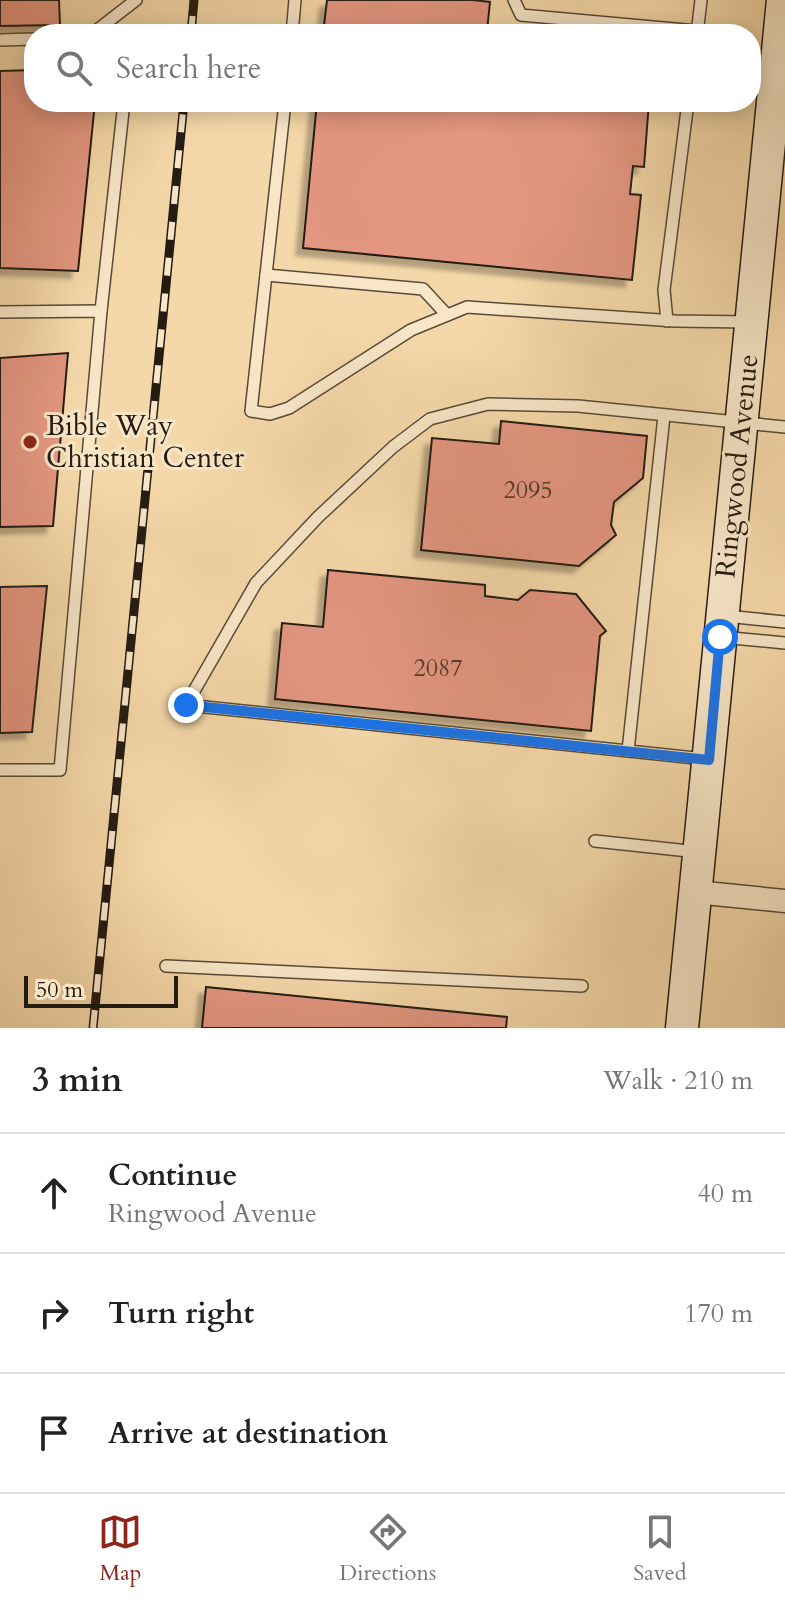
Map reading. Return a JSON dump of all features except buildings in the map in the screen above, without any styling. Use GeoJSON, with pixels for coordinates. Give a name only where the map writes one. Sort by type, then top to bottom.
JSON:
{"type":"FeatureCollection","features":[{"type":"Feature","properties":{"kind":"street","name":"Ringwood Avenue"},"geometry":{"type":"LineString","coordinates":[[682,1028],[751,322],[776,153],[783,0]]}},
{"type":"Feature","properties":{"kind":"street"},"geometry":{"type":"LineString","coordinates":[[695,892],[785,901]]}},
{"type":"Feature","properties":{"kind":"lane"},"geometry":{"type":"LineString","coordinates":[[105,24],[136,0]]}},
{"type":"Feature","properties":{"kind":"lane"},"geometry":{"type":"LineString","coordinates":[[293,24],[295,0]]}},
{"type":"Feature","properties":{"kind":"lane"},"geometry":{"type":"LineString","coordinates":[[514,0],[521,15],[609,24]]}},
{"type":"Feature","properties":{"kind":"lane"},"geometry":{"type":"LineString","coordinates":[[698,24],[701,0]]}},
{"type":"Feature","properties":{"kind":"lane"},"geometry":{"type":"LineString","coordinates":[[0,40],[24,39]]}},
{"type":"Feature","properties":{"kind":"lane"},"geometry":{"type":"LineString","coordinates":[[0,770],[60,770],[101,311],[123,112]]}},
{"type":"Feature","properties":{"kind":"lane"},"geometry":{"type":"LineString","coordinates":[[284,112],[251,411],[270,414],[289,408],[411,330],[467,307],[667,321],[751,322]]}},
{"type":"Feature","properties":{"kind":"lane"},"geometry":{"type":"LineString","coordinates":[[667,321],[664,290],[687,112]]}},
{"type":"Feature","properties":{"kind":"lane"},"geometry":{"type":"LineString","coordinates":[[266,275],[423,289],[447,315]]}},
{"type":"Feature","properties":{"kind":"lane"},"geometry":{"type":"LineString","coordinates":[[0,312],[101,311]]}},
{"type":"Feature","properties":{"kind":"lane"},"geometry":{"type":"LineString","coordinates":[[709,760],[186,705],[256,583],[318,517],[393,447],[430,419],[488,404],[578,406],[785,427]]}},
{"type":"Feature","properties":{"kind":"lane"},"geometry":{"type":"LineString","coordinates":[[628,751],[664,416]]}},
{"type":"Feature","properties":{"kind":"lane"},"geometry":{"type":"LineString","coordinates":[[722,626],[785,622]]}},
{"type":"Feature","properties":{"kind":"lane"},"geometry":{"type":"LineString","coordinates":[[722,626],[785,643]]}},
{"type":"Feature","properties":{"kind":"lane"},"geometry":{"type":"LineString","coordinates":[[595,841],[699,852]]}},
{"type":"Feature","properties":{"kind":"lane"},"geometry":{"type":"LineString","coordinates":[[166,966],[582,986]]}},
{"type":"Feature","properties":{"kind":"railway"},"geometry":{"type":"LineString","coordinates":[[192,24],[194,0]]}},
{"type":"Feature","properties":{"kind":"railway"},"geometry":{"type":"LineString","coordinates":[[93,1028],[183,112]]}},
{"type":"Feature","properties":{"kind":"place","name":"Bible Way Christian Center"},"geometry":{"type":"Point","coordinates":[30,442]}},
{"type":"Feature","properties":{"kind":"route"},"geometry":{"type":"LineString","coordinates":[[186,705],[709,760],[720,637]]}}]}
